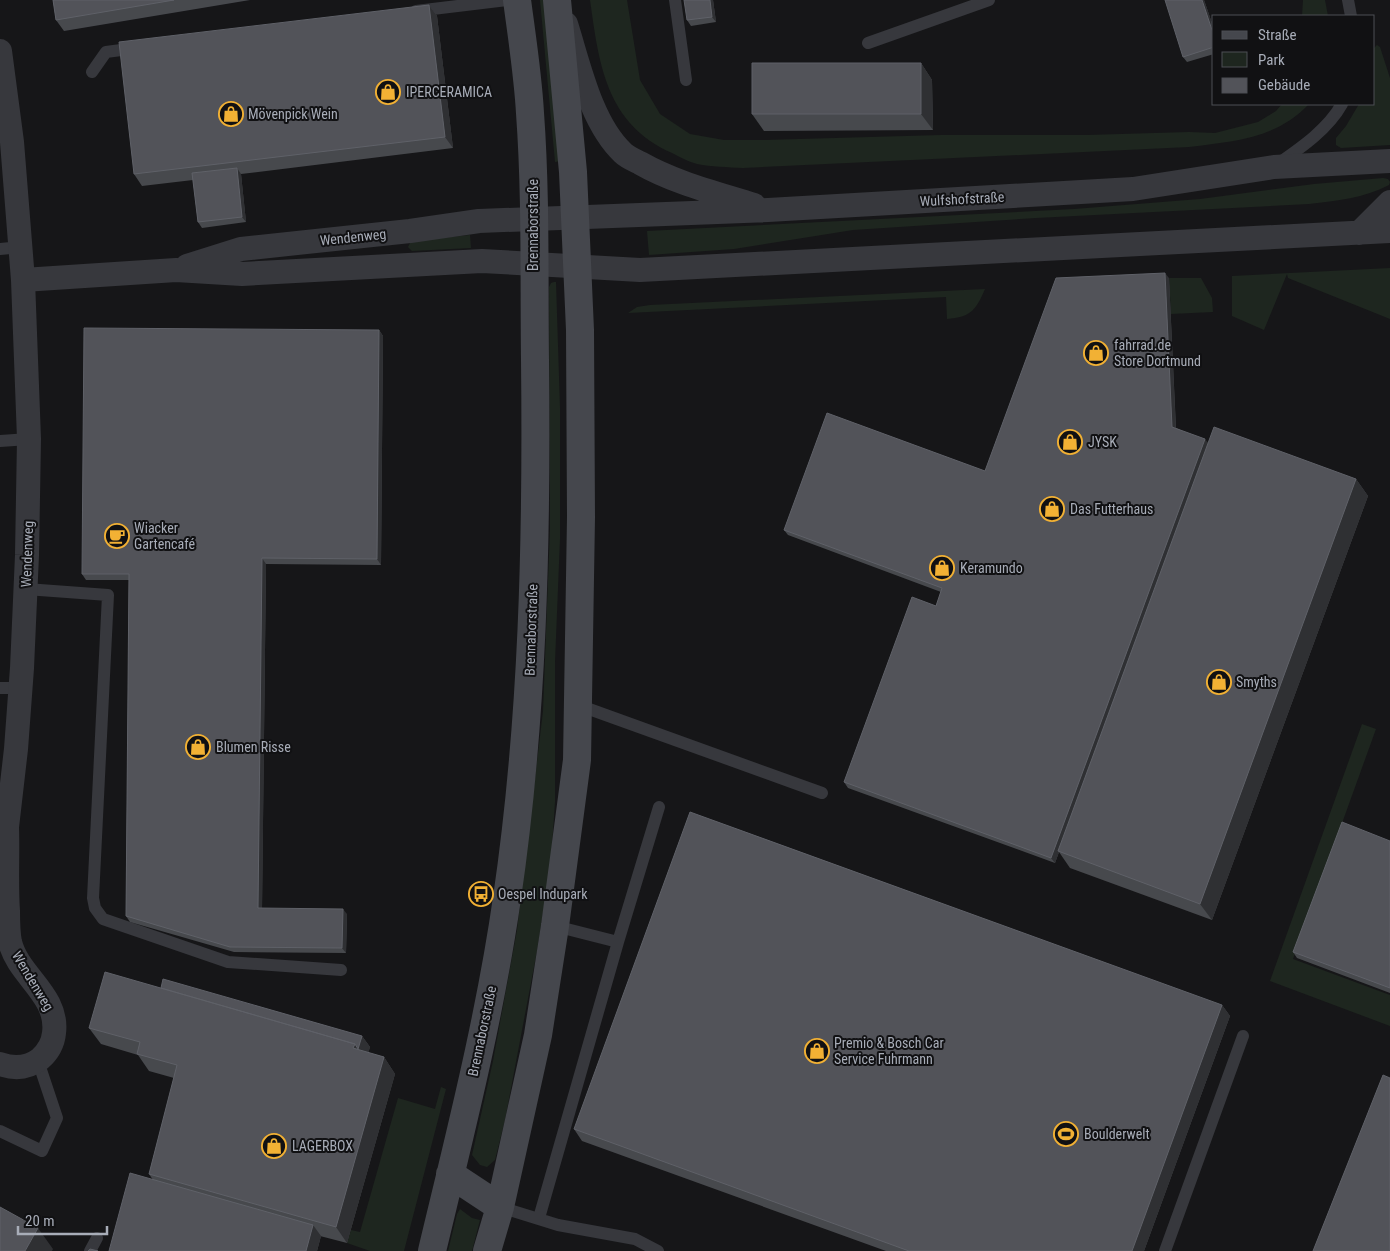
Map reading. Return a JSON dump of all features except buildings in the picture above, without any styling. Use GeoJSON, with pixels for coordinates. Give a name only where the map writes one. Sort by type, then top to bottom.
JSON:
{"type":"FeatureCollection","features":[{"type":"Feature","properties":{"kind":"main road","name":"Brennaborstraße"},"geometry":{"type":"LineString","coordinates":[[432,1251],[484,1027],[507,899],[524,758],[532,599],[536,423],[533,166],[530,110],[517,0]]}},
{"type":"Feature","properties":{"kind":"main road"},"geometry":{"type":"LineString","coordinates":[[487,1251],[500,1207],[538,1035],[555,926],[577,760],[582,423],[578,267],[573,172],[557,0]]}},
{"type":"Feature","properties":{"kind":"main road"},"geometry":{"type":"LineString","coordinates":[[450,1174],[500,1207]]}},
{"type":"Feature","properties":{"kind":"street"},"geometry":{"type":"LineString","coordinates":[[557,0],[593,106],[607,132],[624,154],[651,170],[681,182],[768,210]]}},
{"type":"Feature","properties":{"kind":"street","name":"Wendenweg"},"geometry":{"type":"LineString","coordinates":[[0,51],[12,142],[10,248],[23,280],[29,439],[26,589],[10,688],[7,895],[10,942],[14,954],[30,979],[48,1001],[53,1013],[54,1038],[49,1049],[38,1061]]}},
{"type":"Feature","properties":{"kind":"street","name":"Wulfshofstraße"},"geometry":{"type":"LineString","coordinates":[[533,219],[768,210],[1134,189],[1274,167],[1390,161]]}},
{"type":"Feature","properties":{"kind":"street"},"geometry":{"type":"LineString","coordinates":[[1359,233],[1390,202]]}},
{"type":"Feature","properties":{"kind":"street","name":"Wendenweg"},"geometry":{"type":"LineString","coordinates":[[176,270],[241,248],[410,231],[479,221],[533,219]]}},
{"type":"Feature","properties":{"kind":"street"},"geometry":{"type":"LineString","coordinates":[[533,264],[640,270],[1390,231]]}},
{"type":"Feature","properties":{"kind":"street","name":"Wendenweg"},"geometry":{"type":"LineString","coordinates":[[23,280],[176,270],[242,274],[482,261],[533,264]]}},
{"type":"Feature","properties":{"kind":"street","name":"Wendenweg"},"geometry":{"type":"LineString","coordinates":[[0,862],[7,827]]}},
{"type":"Feature","properties":{"kind":"street"},"geometry":{"type":"LineString","coordinates":[[0,1064],[14,1068],[38,1061]]}},
{"type":"Feature","properties":{"kind":"lane"},"geometry":{"type":"LineString","coordinates":[[401,14],[507,0]]}},
{"type":"Feature","properties":{"kind":"lane"},"geometry":{"type":"LineString","coordinates":[[675,0],[686,80]]}},
{"type":"Feature","properties":{"kind":"lane"},"geometry":{"type":"LineString","coordinates":[[868,43],[989,0]]}},
{"type":"Feature","properties":{"kind":"lane"},"geometry":{"type":"LineString","coordinates":[[1348,0],[1351,15]]}},
{"type":"Feature","properties":{"kind":"lane"},"geometry":{"type":"LineString","coordinates":[[92,72],[106,52],[145,47]]}},
{"type":"Feature","properties":{"kind":"lane"},"geometry":{"type":"LineString","coordinates":[[1274,167],[1305,146],[1324,127],[1341,105]]}},
{"type":"Feature","properties":{"kind":"lane"},"geometry":{"type":"LineString","coordinates":[[0,441],[29,439]]}},
{"type":"Feature","properties":{"kind":"lane"},"geometry":{"type":"LineString","coordinates":[[26,589],[108,595],[93,898],[99,915],[103,919],[228,962],[341,970]]}},
{"type":"Feature","properties":{"kind":"lane"},"geometry":{"type":"LineString","coordinates":[[578,705],[822,794]]}},
{"type":"Feature","properties":{"kind":"lane"},"geometry":{"type":"LineString","coordinates":[[539,1218],[618,942],[659,807]]}},
{"type":"Feature","properties":{"kind":"lane"},"geometry":{"type":"LineString","coordinates":[[555,926],[618,942]]}},
{"type":"Feature","properties":{"kind":"lane"},"geometry":{"type":"LineString","coordinates":[[1165,1251],[1244,1036]]}},
{"type":"Feature","properties":{"kind":"lane"},"geometry":{"type":"LineString","coordinates":[[0,1131],[42,1151],[57,1118],[38,1061]]}},
{"type":"Feature","properties":{"kind":"lane"},"geometry":{"type":"LineString","coordinates":[[500,1207],[539,1218],[558,1226],[635,1239],[658,1251]]}},
{"type":"Feature","properties":{"kind":"lane"},"geometry":{"type":"LineString","coordinates":[[90,1251],[97,1238]]}},
{"type":"Feature","properties":{"kind":"green space"},"geometry":{"type":"Polygon","coordinates":[[[540,0],[549,0],[563,161],[555,162],[540,0]]]}},
{"type":"Feature","properties":{"kind":"green space"},"geometry":{"type":"Polygon","coordinates":[[[590,0],[627,0],[640,80],[660,114],[690,134],[724,140],[941,135],[1215,133],[1258,122],[1276,111],[1281,105],[1308,105],[1283,125],[1254,136],[1222,143],[1189,147],[743,168],[714,166],[702,165],[684,159],[650,141],[633,126],[619,109],[610,90],[602,69],[590,0]]]}},
{"type":"Feature","properties":{"kind":"green space"},"geometry":{"type":"Polygon","coordinates":[[[1303,0],[1325,0],[1328,15],[1302,15],[1303,0]]]}},
{"type":"Feature","properties":{"kind":"green space"},"geometry":{"type":"Polygon","coordinates":[[[1377,45],[1380,47],[1390,78],[1390,145],[1341,148],[1336,145],[1336,138],[1346,126],[1358,105],[1375,105],[1375,47],[1377,45]]]}},
{"type":"Feature","properties":{"kind":"green space"},"geometry":{"type":"Polygon","coordinates":[[[1388,179],[1389,185],[1370,193],[1340,200],[1309,204],[1036,218],[853,230],[734,249],[649,255],[647,231],[1074,209],[1200,199],[1314,184],[1388,179]]]}},
{"type":"Feature","properties":{"kind":"green space"},"geometry":{"type":"Polygon","coordinates":[[[470,235],[471,248],[412,251],[408,247],[411,241],[470,235]]]}},
{"type":"Feature","properties":{"kind":"green space"},"geometry":{"type":"Polygon","coordinates":[[[1390,268],[1390,319],[1288,278],[1287,274],[1264,330],[1232,316],[1232,276],[1390,268]]]}},
{"type":"Feature","properties":{"kind":"green space"},"geometry":{"type":"Polygon","coordinates":[[[1169,278],[1201,278],[1212,298],[1213,312],[1171,314],[1169,278]]]}},
{"type":"Feature","properties":{"kind":"green space"},"geometry":{"type":"Polygon","coordinates":[[[556,282],[560,408],[560,539],[555,662],[555,802],[551,861],[537,951],[505,1120],[495,1160],[487,1167],[480,1165],[472,1155],[493,1061],[517,930],[543,711],[550,529],[549,287],[556,282]]]}},
{"type":"Feature","properties":{"kind":"green space"},"geometry":{"type":"Polygon","coordinates":[[[985,289],[972,311],[962,316],[947,319],[946,297],[628,313],[637,307],[650,305],[985,289]]]}},
{"type":"Feature","properties":{"kind":"green space"},"geometry":{"type":"Polygon","coordinates":[[[1362,724],[1376,729],[1293,959],[1390,995],[1390,1026],[1270,981],[1362,724]]]}},
{"type":"Feature","properties":{"kind":"green space"},"geometry":{"type":"Polygon","coordinates":[[[441,1087],[446,1089],[404,1251],[370,1251],[347,1243],[351,1230],[360,1232],[398,1098],[435,1109],[441,1087]]]}},
{"type":"Feature","properties":{"kind":"green space"},"geometry":{"type":"Polygon","coordinates":[[[460,1209],[472,1218],[480,1220],[472,1251],[448,1251],[457,1214],[460,1209]]]}},
{"type":"Feature","properties":{"kind":"place","name":"IPERCERAMICA"},"geometry":{"type":"Point","coordinates":[388,92]}},
{"type":"Feature","properties":{"kind":"place","name":"Mövenpick Wein"},"geometry":{"type":"Point","coordinates":[231,114]}},
{"type":"Feature","properties":{"kind":"place","name":"fahrrad.de Store Dortmund"},"geometry":{"type":"Point","coordinates":[1096,353]}},
{"type":"Feature","properties":{"kind":"place","name":"JYSK"},"geometry":{"type":"Point","coordinates":[1070,442]}},
{"type":"Feature","properties":{"kind":"place","name":"Das Futterhaus"},"geometry":{"type":"Point","coordinates":[1052,509]}},
{"type":"Feature","properties":{"kind":"place","name":"Wiacker Gartencafé"},"geometry":{"type":"Point","coordinates":[117,536]}},
{"type":"Feature","properties":{"kind":"place","name":"Keramundo"},"geometry":{"type":"Point","coordinates":[942,568]}},
{"type":"Feature","properties":{"kind":"place","name":"Smyths"},"geometry":{"type":"Point","coordinates":[1219,682]}},
{"type":"Feature","properties":{"kind":"place","name":"Blumen Risse"},"geometry":{"type":"Point","coordinates":[198,747]}},
{"type":"Feature","properties":{"kind":"place","name":"Oespel Indupark"},"geometry":{"type":"Point","coordinates":[481,894]}},
{"type":"Feature","properties":{"kind":"place","name":"Premio & Bosch Car Service Fuhrmann"},"geometry":{"type":"Point","coordinates":[817,1051]}},
{"type":"Feature","properties":{"kind":"place","name":"Boulderwelt"},"geometry":{"type":"Point","coordinates":[1066,1134]}},
{"type":"Feature","properties":{"kind":"place","name":"LAGERBOX"},"geometry":{"type":"Point","coordinates":[274,1146]}}]}
